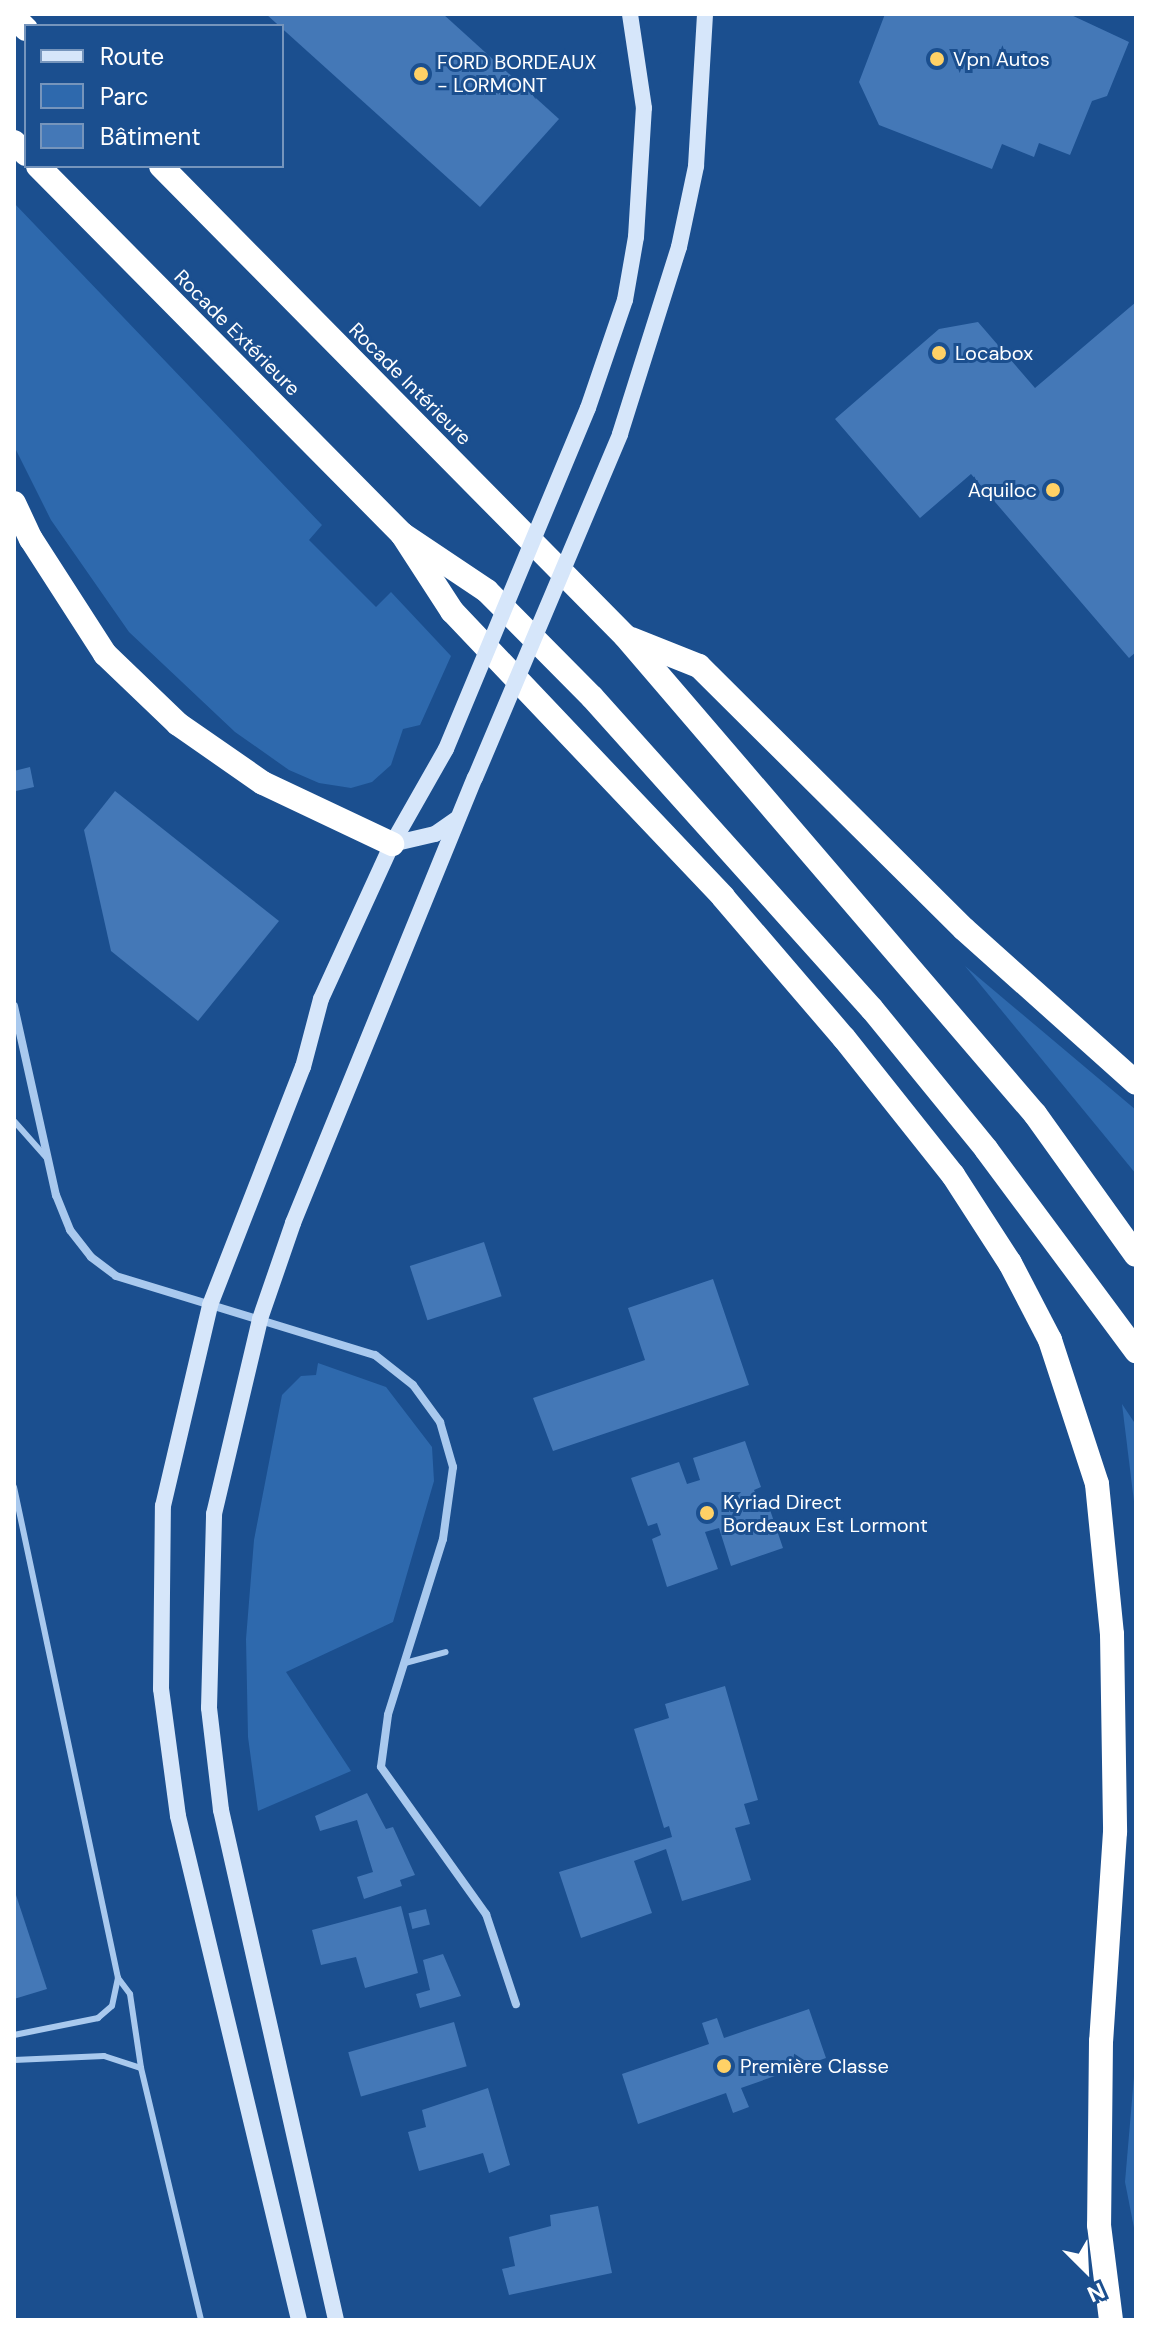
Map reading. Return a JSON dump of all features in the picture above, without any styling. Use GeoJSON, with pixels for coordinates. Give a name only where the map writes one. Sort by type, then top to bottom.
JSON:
{"type":"FeatureCollection","features":[{"type":"Feature","properties":{"kind":"highway","name":"Rocade Extérieure"},"geometry":{"type":"LineString","coordinates":[[40,168],[402,534]]}},
{"type":"Feature","properties":{"kind":"highway","name":"Rocade Intérieure"},"geometry":{"type":"LineString","coordinates":[[163,168],[625,636],[1035,1114],[1136,1255]]}},
{"type":"Feature","properties":{"kind":"highway"},"geometry":{"type":"LineString","coordinates":[[14,503],[31,539],[105,654],[178,724],[263,783],[392,844]]}},
{"type":"Feature","properties":{"kind":"highway"},"geometry":{"type":"LineString","coordinates":[[402,534],[487,591],[751,869],[986,1149],[1136,1351]]}},
{"type":"Feature","properties":{"kind":"highway"},"geometry":{"type":"LineString","coordinates":[[402,534],[452,611],[723,897],[854,1050],[953,1175],[1010,1263],[1050,1340],[1097,1484],[1112,1634],[1115,1832],[1101,2041],[1099,2225],[1111,2320]]}},
{"type":"Feature","properties":{"kind":"highway"},"geometry":{"type":"LineString","coordinates":[[625,636],[699,666],[964,929],[1136,1083]]}},
{"type":"Feature","properties":{"kind":"main road"},"geometry":{"type":"LineString","coordinates":[[299,2320],[178,1816],[161,1689],[163,1506],[210,1305],[303,1067],[321,999],[392,844],[446,749],[588,408],[625,300],[636,237],[644,108],[630,14]]}},
{"type":"Feature","properties":{"kind":"main road"},"geometry":{"type":"LineString","coordinates":[[336,2320],[258,1986],[221,1810],[209,1708],[214,1514],[260,1319],[293,1223],[458,818],[620,434],[664,304],[696,166],[705,14]]}},
{"type":"Feature","properties":{"kind":"main road"},"geometry":{"type":"LineString","coordinates":[[392,844],[435,834],[458,818]]}},
{"type":"Feature","properties":{"kind":"street"},"geometry":{"type":"LineString","coordinates":[[14,1006],[47,1158],[70,1230],[91,1257],[116,1276],[375,1355],[413,1385],[440,1422],[453,1467],[443,1539],[388,1715],[381,1767],[486,1914],[516,2004]]}},
{"type":"Feature","properties":{"kind":"lane"},"geometry":{"type":"LineString","coordinates":[[14,1121],[47,1158]]}},
{"type":"Feature","properties":{"kind":"lane"},"geometry":{"type":"LineString","coordinates":[[14,1487],[118,1978],[112,2006],[98,2018],[14,2035]]}},
{"type":"Feature","properties":{"kind":"lane"},"geometry":{"type":"LineString","coordinates":[[405,1663],[446,1652]]}},
{"type":"Feature","properties":{"kind":"lane"},"geometry":{"type":"LineString","coordinates":[[118,1978],[130,1994],[141,2068],[201,2320]]}},
{"type":"Feature","properties":{"kind":"lane"},"geometry":{"type":"LineString","coordinates":[[14,2060],[104,2056],[141,2068]]}},
{"type":"Feature","properties":{"kind":"green space"},"geometry":{"type":"Polygon","coordinates":[[[14,203],[322,525],[309,540],[376,607],[391,592],[451,656],[420,725],[403,729],[391,765],[372,782],[351,788],[319,783],[289,770],[235,732],[129,632],[51,520],[14,446],[14,203]]]}},
{"type":"Feature","properties":{"kind":"green space"},"geometry":{"type":"Polygon","coordinates":[[[965,966],[1136,1110],[1136,1174],[965,966]]]}},
{"type":"Feature","properties":{"kind":"green space"},"geometry":{"type":"Polygon","coordinates":[[[318,1363],[386,1387],[432,1447],[434,1481],[393,1622],[286,1672],[351,1771],[258,1811],[248,1737],[246,1639],[254,1540],[282,1395],[301,1376],[316,1375],[318,1363]]]}},
{"type":"Feature","properties":{"kind":"green space"},"geometry":{"type":"Polygon","coordinates":[[[1122,1404],[1136,1425],[1136,1518],[1122,1404]]]}},
{"type":"Feature","properties":{"kind":"green space"},"geometry":{"type":"Polygon","coordinates":[[[1136,2053],[1136,2238],[1125,2182],[1136,2053]]]}},
{"type":"Feature","properties":{"kind":"building","name":"FORD BORDEAUX - LORMONT"},"geometry":{"type":"Polygon","coordinates":[[[266,14],[443,14],[559,119],[480,207],[284,30],[284,24],[277,24],[266,14]]]}},
{"type":"Feature","properties":{"kind":"building"},"geometry":{"type":"Polygon","coordinates":[[[885,14],[1069,14],[1129,42],[1107,96],[1092,101],[1070,155],[1039,143],[1034,157],[1002,144],[992,169],[879,125],[859,82],[885,14]]]}},
{"type":"Feature","properties":{"kind":"building"},"geometry":{"type":"Polygon","coordinates":[[[1136,302],[1136,652],[1129,658],[971,474],[920,518],[835,419],[939,329],[978,322],[1035,388],[1136,302]]]}},
{"type":"Feature","properties":{"kind":"building"},"geometry":{"type":"Polygon","coordinates":[[[30,767],[34,787],[16,791],[14,771],[30,767]]]}},
{"type":"Feature","properties":{"kind":"building"},"geometry":{"type":"Polygon","coordinates":[[[115,791],[279,921],[198,1021],[111,951],[84,830],[115,791]]]}},
{"type":"Feature","properties":{"kind":"building"},"geometry":{"type":"Polygon","coordinates":[[[484,1242],[502,1296],[427,1320],[410,1266],[484,1242]]]}},
{"type":"Feature","properties":{"kind":"building"},"geometry":{"type":"Polygon","coordinates":[[[713,1279],[749,1385],[553,1451],[533,1398],[645,1360],[628,1308],[713,1279]]]}},
{"type":"Feature","properties":{"kind":"building","name":"Kyriad Direct Bordeaux Est Lormont"},"geometry":{"type":"Polygon","coordinates":[[[745,1441],[761,1487],[754,1490],[759,1502],[767,1501],[783,1548],[731,1566],[719,1528],[705,1532],[718,1569],[667,1587],[652,1539],[661,1535],[657,1523],[648,1526],[631,1478],[679,1462],[687,1484],[700,1480],[693,1458],[745,1441]]]}},
{"type":"Feature","properties":{"kind":"building"},"geometry":{"type":"Polygon","coordinates":[[[725,1686],[758,1800],[744,1804],[750,1824],[735,1828],[751,1880],[682,1901],[666,1849],[634,1861],[652,1913],[581,1938],[559,1872],[672,1837],[669,1826],[664,1828],[634,1729],[669,1718],[665,1704],[725,1686]]]}},
{"type":"Feature","properties":{"kind":"building"},"geometry":{"type":"Polygon","coordinates":[[[367,1793],[386,1829],[393,1827],[415,1875],[400,1880],[402,1886],[364,1899],[357,1877],[373,1872],[357,1820],[320,1831],[315,1816],[367,1793]]]}},
{"type":"Feature","properties":{"kind":"building"},"geometry":{"type":"Polygon","coordinates":[[[14,1889],[47,1989],[14,1999],[14,1889]]]}},
{"type":"Feature","properties":{"kind":"building"},"geometry":{"type":"Polygon","coordinates":[[[401,1906],[418,1973],[365,1988],[356,1957],[321,1965],[312,1930],[401,1906]]]}},
{"type":"Feature","properties":{"kind":"building"},"geometry":{"type":"Polygon","coordinates":[[[426,1909],[430,1925],[412,1929],[409,1913],[426,1909]]]}},
{"type":"Feature","properties":{"kind":"building"},"geometry":{"type":"Polygon","coordinates":[[[443,1954],[461,1996],[420,2008],[416,1994],[430,1990],[423,1960],[443,1954]]]}},
{"type":"Feature","properties":{"kind":"building","name":"Première Classe"},"geometry":{"type":"Polygon","coordinates":[[[809,2009],[826,2058],[741,2088],[749,2107],[733,2113],[726,2093],[638,2124],[622,2074],[709,2044],[702,2023],[717,2018],[724,2038],[809,2009]]]}},
{"type":"Feature","properties":{"kind":"building"},"geometry":{"type":"Polygon","coordinates":[[[454,2022],[467,2066],[361,2097],[348,2052],[454,2022]]]}},
{"type":"Feature","properties":{"kind":"building"},"geometry":{"type":"Polygon","coordinates":[[[488,2088],[510,2165],[489,2173],[483,2153],[419,2171],[408,2132],[426,2127],[422,2110],[488,2088]]]}},
{"type":"Feature","properties":{"kind":"building"},"geometry":{"type":"Polygon","coordinates":[[[598,2206],[612,2273],[509,2295],[502,2269],[515,2266],[509,2237],[551,2226],[550,2215],[598,2206]]]}},
{"type":"Feature","properties":{"kind":"place","name":"Vpn Autos"},"geometry":{"type":"Point","coordinates":[937,59]}},
{"type":"Feature","properties":{"kind":"place","name":"FORD BORDEAUX - LORMONT"},"geometry":{"type":"Point","coordinates":[421,74]}},
{"type":"Feature","properties":{"kind":"place","name":"Locabox"},"geometry":{"type":"Point","coordinates":[939,353]}},
{"type":"Feature","properties":{"kind":"place","name":"Aquiloc"},"geometry":{"type":"Point","coordinates":[1053,490]}},
{"type":"Feature","properties":{"kind":"place","name":"Kyriad Direct Bordeaux Est Lormont"},"geometry":{"type":"Point","coordinates":[707,1513]}},
{"type":"Feature","properties":{"kind":"place","name":"Première Classe"},"geometry":{"type":"Point","coordinates":[724,2066]}}]}
